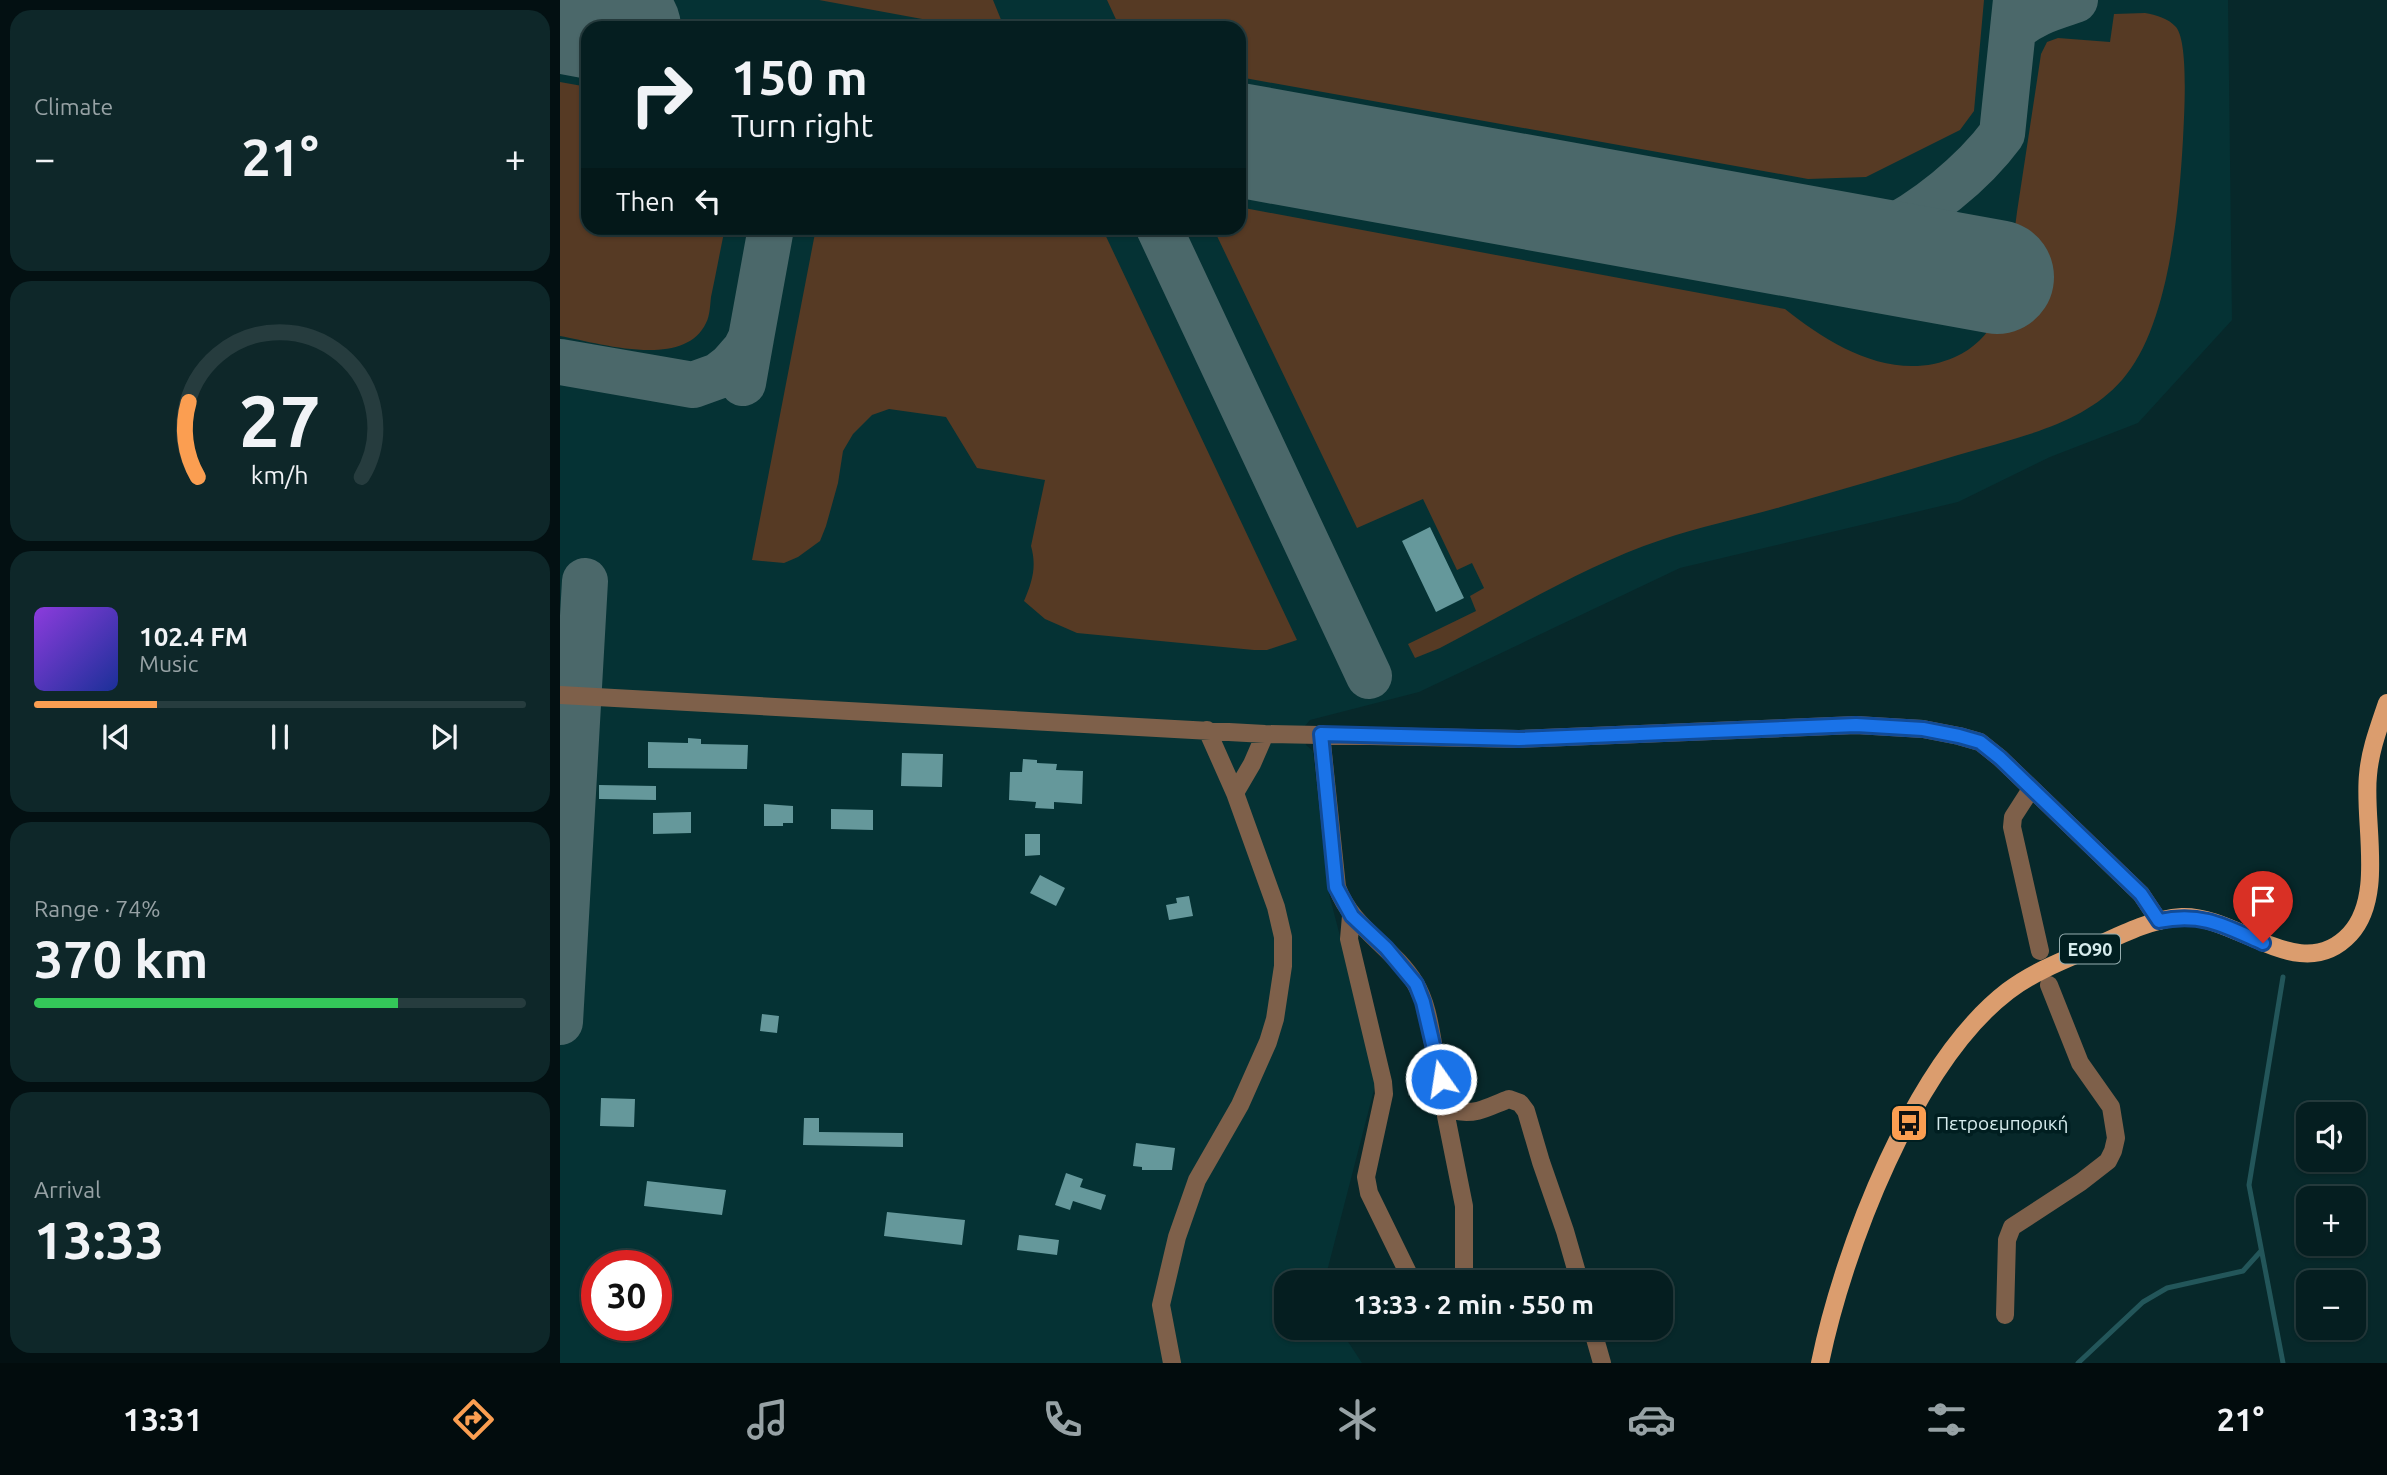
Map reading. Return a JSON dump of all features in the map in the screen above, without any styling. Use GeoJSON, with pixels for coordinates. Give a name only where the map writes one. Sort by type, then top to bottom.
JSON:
{"type":"FeatureCollection","features":[{"type":"Feature","properties":{"kind":"main road","name":"ΕΟ90"},"geometry":{"type":"LineString","coordinates":[[1820,1363],[1843,1275],[1881,1177],[1922,1096],[1960,1038],[1995,1002],[2026,979],[2159,921],[2182,917],[2207,919],[2263,943],[2302,954],[2323,952],[2345,939],[2361,917],[2368,889],[2367,777],[2371,753],[2387,703]]}},
{"type":"Feature","properties":{"kind":"street"},"geometry":{"type":"LineString","coordinates":[[560,695],[1265,734],[1519,739],[1856,725],[1923,729],[1980,742],[2000,758],[2141,894],[2159,921]]}},
{"type":"Feature","properties":{"kind":"street"},"geometry":{"type":"LineString","coordinates":[[1172,1363],[1161,1305],[1177,1237],[1197,1180],[1240,1105],[1258,1067],[1275,1018],[1280,992],[1283,937],[1276,907],[1235,793],[1207,730]]}},
{"type":"Feature","properties":{"kind":"street"},"geometry":{"type":"LineString","coordinates":[[1235,793],[1265,734]]}},
{"type":"Feature","properties":{"kind":"street"},"geometry":{"type":"LineString","coordinates":[[1321,734],[1336,887],[1352,916],[1386,948],[1416,984],[1423,1002],[1441,1079],[1448,1098],[1457,1111],[1469,1113],[1485,1110],[1509,1099],[1520,1103],[1526,1111],[1576,1270]]}},
{"type":"Feature","properties":{"kind":"street"},"geometry":{"type":"LineString","coordinates":[[2031,789],[2013,817],[2012,827],[2040,951]]}},
{"type":"Feature","properties":{"kind":"street"},"geometry":{"type":"LineString","coordinates":[[1352,916],[1349,939],[1384,1082],[1384,1094],[1366,1177],[1369,1193],[1407,1270]]}},
{"type":"Feature","properties":{"kind":"street"},"geometry":{"type":"LineString","coordinates":[[2005,1315],[2007,1240],[2012,1227],[2108,1161],[2116,1138],[2111,1107],[2080,1063],[2049,985]]}},
{"type":"Feature","properties":{"kind":"street"},"geometry":{"type":"LineString","coordinates":[[1454,1107],[1446,1116],[1464,1206],[1464,1270]]}},
{"type":"Feature","properties":{"kind":"street"},"geometry":{"type":"LineString","coordinates":[[1595,1340],[1602,1363]]}},
{"type":"Feature","properties":{"kind":"shaded area"},"geometry":{"type":"Polygon","coordinates":[[[560,0],[2228,0],[2232,320],[2138,423],[2050,457],[1958,502],[1680,568],[1419,692],[1310,720],[1305,726],[1306,745],[1313,751],[1328,890],[1377,1078],[1327,1270],[1274,1270],[1274,1340],[1347,1340],[1362,1363],[560,1363],[560,0]]]}},
{"type":"Feature","properties":{"kind":"shaded area"},"geometry":{"type":"Polygon","coordinates":[[[819,0],[993,0],[1002,21],[933,21],[819,0]]]}},
{"type":"Feature","properties":{"kind":"shaded area"},"geometry":{"type":"Polygon","coordinates":[[[1107,0],[1984,0],[1974,111],[1960,130],[1866,177],[1808,179],[1246,78],[1246,21],[1117,21],[1107,0]]]}},
{"type":"Feature","properties":{"kind":"shaded area"},"geometry":{"type":"Polygon","coordinates":[[[2145,13],[2162,17],[2176,27],[2183,48],[2185,98],[2178,199],[2169,266],[2161,299],[2151,330],[2138,357],[2122,380],[2106,396],[2067,419],[2024,436],[1800,502],[1690,531],[1633,550],[1577,575],[1440,648],[1415,658],[1408,644],[1476,611],[1470,596],[1484,588],[1472,563],[1457,570],[1423,499],[1357,528],[1216,235],[1246,235],[1246,208],[1785,309],[1843,348],[1865,357],[1910,366],[1932,364],[1955,357],[1974,346],[1989,330],[2000,306],[2010,266],[2041,54],[2047,42],[2058,38],[2110,42],[2114,14],[2145,13]]]}},
{"type":"Feature","properties":{"kind":"shaded area"},"geometry":{"type":"Polygon","coordinates":[[[560,82],[581,86],[581,235],[724,235],[710,310],[706,323],[695,337],[679,346],[639,350],[560,336],[560,82]]]}},
{"type":"Feature","properties":{"kind":"shaded area"},"geometry":{"type":"Polygon","coordinates":[[[815,235],[1105,235],[1297,640],[1267,650],[1254,650],[1077,633],[1045,619],[1024,601],[1033,574],[1031,546],[1045,480],[977,468],[946,417],[889,409],[872,415],[853,434],[843,451],[838,483],[820,541],[798,557],[784,563],[752,560],[815,235]]]}},
{"type":"Feature","properties":{"kind":"building"},"geometry":{"type":"Polygon","coordinates":[[[1430,527],[1464,598],[1436,612],[1402,541],[1430,527]]]}},
{"type":"Feature","properties":{"kind":"building"},"geometry":{"type":"Polygon","coordinates":[[[688,738],[701,739],[701,744],[748,745],[747,769],[648,768],[648,742],[688,743],[688,738]]]}},
{"type":"Feature","properties":{"kind":"building"},"geometry":{"type":"Polygon","coordinates":[[[902,753],[943,754],[942,787],[901,786],[902,753]]]}},
{"type":"Feature","properties":{"kind":"building"},"geometry":{"type":"Polygon","coordinates":[[[1023,759],[1057,764],[1056,770],[1083,771],[1082,804],[1054,802],[1054,809],[1035,808],[1036,802],[1009,800],[1010,772],[1022,772],[1023,759]]]}},
{"type":"Feature","properties":{"kind":"building"},"geometry":{"type":"Polygon","coordinates":[[[599,785],[656,786],[656,800],[599,799],[599,785]]]}},
{"type":"Feature","properties":{"kind":"building"},"geometry":{"type":"Polygon","coordinates":[[[764,804],[793,806],[793,823],[764,826],[764,804]]]}},
{"type":"Feature","properties":{"kind":"building"},"geometry":{"type":"Polygon","coordinates":[[[831,809],[873,810],[873,830],[831,829],[831,809]]]}},
{"type":"Feature","properties":{"kind":"building"},"geometry":{"type":"Polygon","coordinates":[[[691,812],[691,833],[653,834],[653,813],[691,812]]]}},
{"type":"Feature","properties":{"kind":"building"},"geometry":{"type":"Polygon","coordinates":[[[1025,834],[1040,834],[1040,855],[1025,856],[1025,834]]]}},
{"type":"Feature","properties":{"kind":"building"},"geometry":{"type":"Polygon","coordinates":[[[1040,875],[1065,888],[1056,906],[1030,893],[1040,875]]]}},
{"type":"Feature","properties":{"kind":"building"},"geometry":{"type":"Polygon","coordinates":[[[1189,896],[1193,916],[1169,920],[1166,905],[1177,903],[1176,898],[1189,896]]]}},
{"type":"Feature","properties":{"kind":"building"},"geometry":{"type":"Polygon","coordinates":[[[762,1014],[779,1016],[777,1033],[760,1031],[762,1014]]]}},
{"type":"Feature","properties":{"kind":"building"},"geometry":{"type":"Polygon","coordinates":[[[601,1098],[635,1099],[634,1127],[600,1126],[601,1098]]]}},
{"type":"Feature","properties":{"kind":"building"},"geometry":{"type":"Polygon","coordinates":[[[804,1118],[819,1118],[819,1132],[903,1133],[903,1147],[803,1145],[804,1118]]]}},
{"type":"Feature","properties":{"kind":"building"},"geometry":{"type":"Polygon","coordinates":[[[1136,1143],[1175,1148],[1172,1170],[1142,1170],[1142,1167],[1133,1166],[1136,1143]]]}},
{"type":"Feature","properties":{"kind":"building"},"geometry":{"type":"Polygon","coordinates":[[[1066,1173],[1083,1179],[1080,1187],[1106,1195],[1101,1210],[1073,1201],[1070,1210],[1055,1205],[1066,1173]]]}},
{"type":"Feature","properties":{"kind":"building"},"geometry":{"type":"Polygon","coordinates":[[[647,1181],[726,1190],[722,1215],[644,1206],[647,1181]]]}},
{"type":"Feature","properties":{"kind":"building"},"geometry":{"type":"Polygon","coordinates":[[[887,1212],[965,1220],[962,1245],[884,1236],[887,1212]]]}},
{"type":"Feature","properties":{"kind":"building"},"geometry":{"type":"Polygon","coordinates":[[[1019,1235],[1059,1240],[1057,1255],[1017,1250],[1019,1235]]]}},
{"type":"Feature","properties":{"kind":"waterway"},"geometry":{"type":"LineString","coordinates":[[2283,977],[2249,1185],[2283,1363]]}},
{"type":"Feature","properties":{"kind":"waterway"},"geometry":{"type":"LineString","coordinates":[[2078,1363],[2143,1302],[2167,1288],[2243,1271],[2261,1251]]}},
{"type":"Feature","properties":{"kind":"taxiway"},"geometry":{"type":"LineString","coordinates":[[1832,247],[1856,242],[1896,226],[1930,204],[1977,163],[2002,134],[2016,0]]}},
{"type":"Feature","properties":{"kind":"taxiway"},"geometry":{"type":"LineString","coordinates":[[2013,30],[2035,15],[2075,0]]}},
{"type":"Feature","properties":{"kind":"taxiway"},"geometry":{"type":"LineString","coordinates":[[751,338],[770,235]]}},
{"type":"Feature","properties":{"kind":"taxiway"},"geometry":{"type":"LineString","coordinates":[[1162,235],[1369,676]]}},
{"type":"Feature","properties":{"kind":"taxiway"},"geometry":{"type":"LineString","coordinates":[[560,362],[693,385],[718,376],[731,366],[751,338],[743,383]]}},
{"type":"Feature","properties":{"kind":"taxiway"},"geometry":{"type":"LineString","coordinates":[[560,1022],[585,581]]}},
{"type":"Feature","properties":{"kind":"runway"},"geometry":{"type":"LineString","coordinates":[[560,16],[587,21]]}},
{"type":"Feature","properties":{"kind":"runway"},"geometry":{"type":"LineString","coordinates":[[1246,141],[1997,277]]}},
{"type":"Feature","properties":{"kind":"place","name":"Πετροεμπορική"},"geometry":{"type":"Point","coordinates":[1909,1123]}},
{"type":"Feature","properties":{"kind":"route"},"geometry":{"type":"LineString","coordinates":[[1441,1079],[1423,1002],[1416,984],[1386,948],[1352,916],[1336,887],[1321,734],[1519,739],[1856,725],[1923,729],[1959,736],[1980,742],[2000,758],[2141,894],[2159,921],[2182,917],[2207,919],[2263,943]]}}]}
